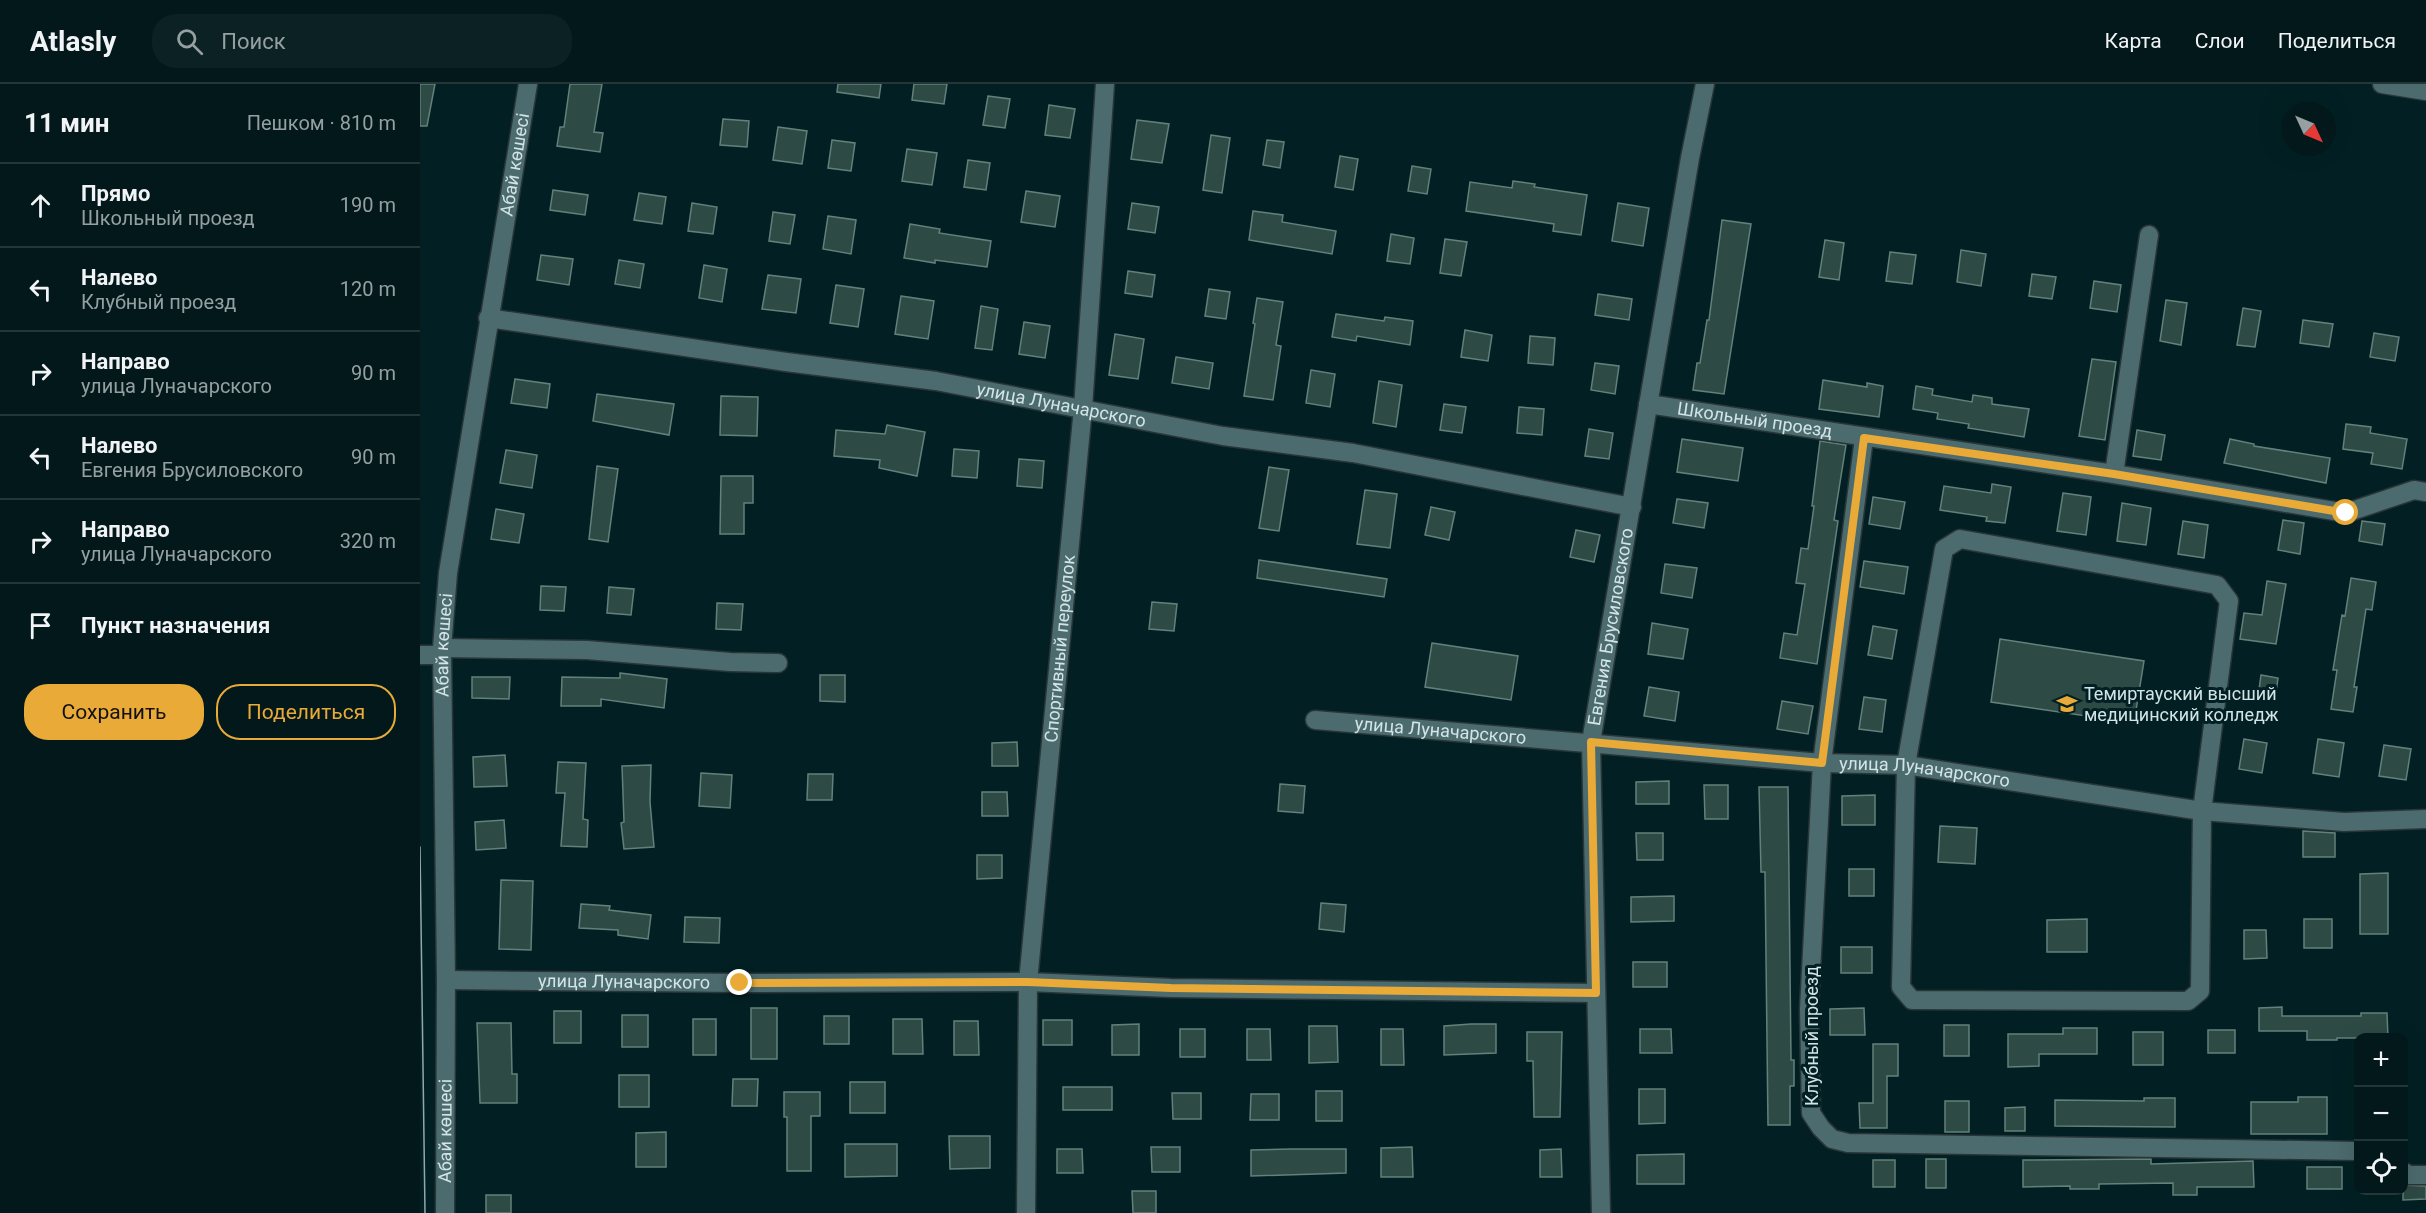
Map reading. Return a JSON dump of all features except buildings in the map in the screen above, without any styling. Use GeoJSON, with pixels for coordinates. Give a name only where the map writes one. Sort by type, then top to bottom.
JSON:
{"type":"FeatureCollection","features":[{"type":"Feature","properties":{"kind":"street","name":"Абай көшесі"},"geometry":{"type":"LineString","coordinates":[[445,1213],[446,980],[442,651],[448,573],[528,84]]}},
{"type":"Feature","properties":{"kind":"street","name":"Спортивный переулок"},"geometry":{"type":"LineString","coordinates":[[1026,1213],[1028,982],[1083,408],[1104,84]]}},
{"type":"Feature","properties":{"kind":"street","name":"Евгения Брусиловского"},"geometry":{"type":"LineString","coordinates":[[1601,1213],[1591,742],[1690,158],[1705,84]]}},
{"type":"Feature","properties":{"kind":"street"},"geometry":{"type":"LineString","coordinates":[[2382,84],[2426,91]]}},
{"type":"Feature","properties":{"kind":"street"},"geometry":{"type":"LineString","coordinates":[[2114,474],[2149,235]]}},
{"type":"Feature","properties":{"kind":"street","name":"улица Луначарского"},"geometry":{"type":"LineString","coordinates":[[488,318],[786,362],[936,381],[1223,436],[1353,453],[1632,507]]}},
{"type":"Feature","properties":{"kind":"street","name":"Школьный проезд"},"geometry":{"type":"LineString","coordinates":[[1648,404],[2114,474],[2346,513],[2414,490],[2426,492]]}},
{"type":"Feature","properties":{"kind":"street","name":"Клубный проезд"},"geometry":{"type":"LineString","coordinates":[[1864,438],[1822,763],[1809,1009],[1812,1113],[1821,1128],[1832,1139],[1848,1143],[2354,1151]]}},
{"type":"Feature","properties":{"kind":"street"},"geometry":{"type":"LineString","coordinates":[[1960,539],[2217,585],[2229,601],[2202,811],[2200,991],[2188,1001],[1912,1000],[1901,987],[1906,765],[1944,549],[1960,539]]}},
{"type":"Feature","properties":{"kind":"street"},"geometry":{"type":"LineString","coordinates":[[420,655],[442,651],[587,650],[730,662],[778,663]]}},
{"type":"Feature","properties":{"kind":"street","name":"улица Луначарского"},"geometry":{"type":"LineString","coordinates":[[1315,720],[1822,763],[1906,765],[2202,811],[2344,822],[2426,819]]}},
{"type":"Feature","properties":{"kind":"street","name":"улица Луначарского"},"geometry":{"type":"LineString","coordinates":[[446,980],[740,983],[1028,982],[1171,988],[1596,993]]}},
{"type":"Feature","properties":{"kind":"street"},"geometry":{"type":"LineString","coordinates":[[2408,1174],[2426,1175]]}},
{"type":"Feature","properties":{"kind":"tram line"},"geometry":{"type":"LineString","coordinates":[[420,847],[425,1213]]}},
{"type":"Feature","properties":{"kind":"place","name":"Темиртауский высший медицинский колледж"},"geometry":{"type":"Point","coordinates":[2067,704]}},
{"type":"Feature","properties":{"kind":"route"},"geometry":{"type":"LineString","coordinates":[[740,983],[1028,982],[1171,988],[1596,993],[1591,742],[1822,763],[1864,438],[2114,474],[2346,513]]}}]}
